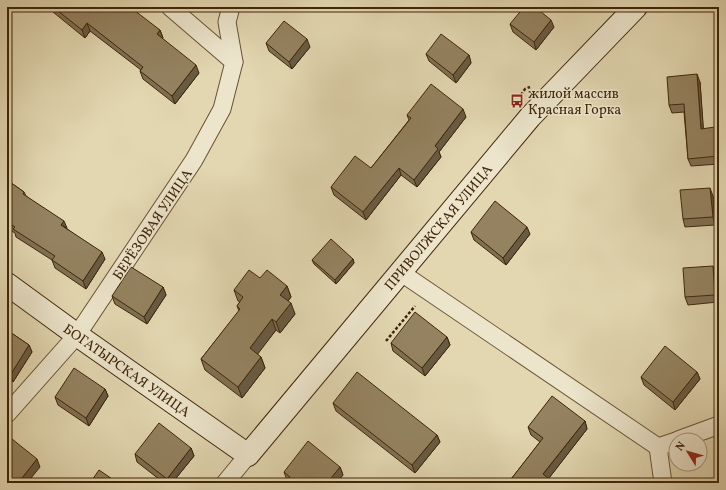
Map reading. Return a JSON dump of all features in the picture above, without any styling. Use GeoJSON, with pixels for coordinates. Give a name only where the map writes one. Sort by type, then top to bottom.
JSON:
{"type":"FeatureCollection","features":[{"type":"Feature","properties":{"kind":"main road","name":"ПРИВОЛЖСКАЯ УЛИЦА"},"geometry":{"type":"LineString","coordinates":[[248,455],[530,117],[636,7]]}},
{"type":"Feature","properties":{"kind":"main road","name":"БОГАТЫРСКАЯ УЛИЦА"},"geometry":{"type":"LineString","coordinates":[[7,284],[248,455]]}},
{"type":"Feature","properties":{"kind":"street"},"geometry":{"type":"LineString","coordinates":[[170,7],[234,62]]}},
{"type":"Feature","properties":{"kind":"street","name":"БЕРЁЗОВАЯ УЛИЦА"},"geometry":{"type":"LineString","coordinates":[[7,414],[77,335],[194,160],[222,108],[234,62],[227,22],[231,7]]}},
{"type":"Feature","properties":{"kind":"street"},"geometry":{"type":"LineString","coordinates":[[400,272],[658,448],[662,483]]}},
{"type":"Feature","properties":{"kind":"street"},"geometry":{"type":"LineString","coordinates":[[699,432],[719,425]]}},
{"type":"Feature","properties":{"kind":"street"},"geometry":{"type":"LineString","coordinates":[[658,448],[668,444]]}},
{"type":"Feature","properties":{"kind":"street"},"geometry":{"type":"LineString","coordinates":[[225,483],[248,455]]}},
{"type":"Feature","properties":{"kind":"path"},"geometry":{"type":"LineString","coordinates":[[386,341],[415,306]]}},
{"type":"Feature","properties":{"kind":"building"},"geometry":{"type":"Polygon","coordinates":[[[53,7],[116,7],[122,12],[126,7],[130,7],[160,30],[157,34],[196,65],[172,96],[140,71],[143,67],[87,23],[82,30],[53,7]]]}},
{"type":"Feature","properties":{"kind":"building"},"geometry":{"type":"Polygon","coordinates":[[[524,7],[535,7],[551,20],[534,42],[510,24],[524,7]]]}},
{"type":"Feature","properties":{"kind":"building"},"geometry":{"type":"Polygon","coordinates":[[[284,21],[307,39],[289,62],[266,43],[284,21]]]}},
{"type":"Feature","properties":{"kind":"building"},"geometry":{"type":"Polygon","coordinates":[[[441,34],[469,55],[453,75],[426,54],[441,34]]]}},
{"type":"Feature","properties":{"kind":"building"},"geometry":{"type":"Polygon","coordinates":[[[697,74],[701,129],[715,127],[718,156],[688,159],[684,104],[669,105],[667,77],[697,74]]]}},
{"type":"Feature","properties":{"kind":"building"},"geometry":{"type":"Polygon","coordinates":[[[431,84],[463,109],[435,146],[438,149],[414,180],[399,168],[363,212],[331,187],[355,156],[371,168],[411,118],[407,115],[431,84]]]}},
{"type":"Feature","properties":{"kind":"building"},"geometry":{"type":"Polygon","coordinates":[[[7,180],[24,192],[23,194],[64,221],[61,225],[102,252],[83,281],[52,260],[55,256],[13,229],[15,227],[7,222],[7,180]]]}},
{"type":"Feature","properties":{"kind":"building"},"geometry":{"type":"Polygon","coordinates":[[[710,188],[713,217],[683,219],[680,190],[710,188]]]}},
{"type":"Feature","properties":{"kind":"building"},"geometry":{"type":"Polygon","coordinates":[[[495,201],[527,227],[503,258],[471,232],[495,201]]]}},
{"type":"Feature","properties":{"kind":"building"},"geometry":{"type":"Polygon","coordinates":[[[331,239],[353,259],[335,280],[312,260],[331,239]]]}},
{"type":"Feature","properties":{"kind":"building"},"geometry":{"type":"Polygon","coordinates":[[[713,266],[715,295],[685,297],[683,268],[713,266]]]}},
{"type":"Feature","properties":{"kind":"building"},"geometry":{"type":"Polygon","coordinates":[[[131,267],[163,287],[144,317],[112,296],[131,267]]]}},
{"type":"Feature","properties":{"kind":"building"},"geometry":{"type":"Polygon","coordinates":[[[249,270],[260,278],[267,270],[287,286],[280,295],[291,303],[276,322],[272,319],[250,348],[261,357],[238,387],[201,359],[240,309],[237,306],[243,297],[234,290],[249,270]]]}},
{"type":"Feature","properties":{"kind":"building"},"geometry":{"type":"Polygon","coordinates":[[[415,312],[447,337],[422,368],[391,343],[415,312]]]}},
{"type":"Feature","properties":{"kind":"building"},"geometry":{"type":"Polygon","coordinates":[[[7,330],[29,345],[11,374],[7,372],[7,330]]]}},
{"type":"Feature","properties":{"kind":"building"},"geometry":{"type":"Polygon","coordinates":[[[665,346],[697,372],[673,402],[641,377],[665,346]]]}},
{"type":"Feature","properties":{"kind":"building"},"geometry":{"type":"Polygon","coordinates":[[[74,368],[105,389],[86,418],[55,397],[74,368]]]}},
{"type":"Feature","properties":{"kind":"building"},"geometry":{"type":"Polygon","coordinates":[[[357,372],[437,435],[412,465],[333,403],[357,372]]]}},
{"type":"Feature","properties":{"kind":"building"},"geometry":{"type":"Polygon","coordinates":[[[552,396],[585,421],[543,474],[554,483],[508,483],[543,438],[528,427],[552,396]]]}},
{"type":"Feature","properties":{"kind":"building"},"geometry":{"type":"Polygon","coordinates":[[[159,423],[191,448],[167,479],[135,454],[159,423]]]}},
{"type":"Feature","properties":{"kind":"building"},"geometry":{"type":"Polygon","coordinates":[[[7,435],[37,459],[18,483],[7,483],[7,435]]]}},
{"type":"Feature","properties":{"kind":"building"},"geometry":{"type":"Polygon","coordinates":[[[308,441],[340,467],[327,483],[285,483],[290,477],[284,472],[308,441]]]}},
{"type":"Feature","properties":{"kind":"building"},"geometry":{"type":"Polygon","coordinates":[[[99,470],[118,483],[90,483],[99,470]]]}},
{"type":"Feature","properties":{"kind":"place","name":"жилой массив Красная Горка"},"geometry":{"type":"Point","coordinates":[517,101]}}]}
